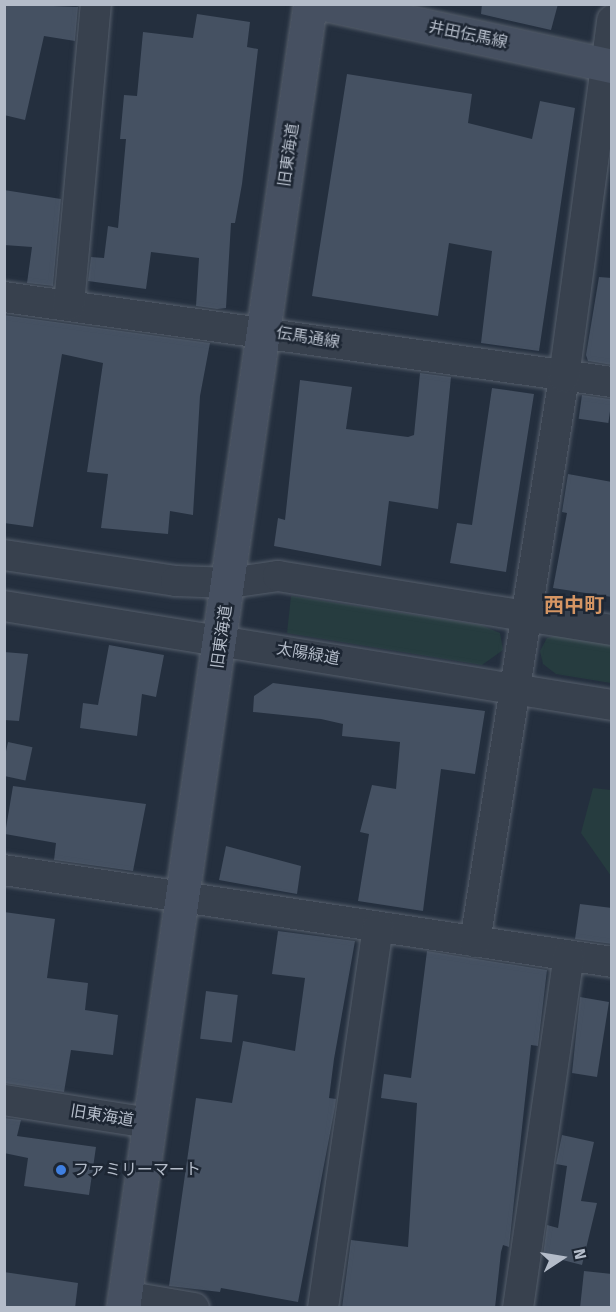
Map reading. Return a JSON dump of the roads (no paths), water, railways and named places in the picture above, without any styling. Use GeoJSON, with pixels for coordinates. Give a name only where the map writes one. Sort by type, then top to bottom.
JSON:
{"type":"FeatureCollection","features":[{"type":"Feature","properties":{"kind":"street"},"geometry":{"type":"LineString","coordinates":[[69,305],[96,4]]}},
{"type":"Feature","properties":{"kind":"street","name":"旧東海道"},"geometry":{"type":"LineString","coordinates":[[4,1100],[149,1123],[230,583],[310,4]]}},
{"type":"Feature","properties":{"kind":"street","name":"井田伝馬線"},"geometry":{"type":"LineString","coordinates":[[325,4],[609,65]]}},
{"type":"Feature","properties":{"kind":"street"},"geometry":{"type":"LineString","coordinates":[[475,942],[564,377],[609,65],[612,20]]}},
{"type":"Feature","properties":{"kind":"street","name":"伝馬通線"},"geometry":{"type":"LineString","coordinates":[[4,297],[612,382]]}},
{"type":"Feature","properties":{"kind":"street"},"geometry":{"type":"LineString","coordinates":[[4,555],[176,581],[230,583],[278,576],[612,630]]}},
{"type":"Feature","properties":{"kind":"street","name":"太陽緑道"},"geometry":{"type":"LineString","coordinates":[[4,606],[222,638],[515,691],[612,705]]}},
{"type":"Feature","properties":{"kind":"street"},"geometry":{"type":"LineString","coordinates":[[4,870],[612,962]]}},
{"type":"Feature","properties":{"kind":"street"},"geometry":{"type":"LineString","coordinates":[[323,1308],[378,928]]}},
{"type":"Feature","properties":{"kind":"street"},"geometry":{"type":"LineString","coordinates":[[518,1308],[569,956]]}},
{"type":"Feature","properties":{"kind":"street"},"geometry":{"type":"LineString","coordinates":[[149,1123],[124,1302],[194,1308]]}},
{"type":"Feature","properties":{"kind":"place","name":"ファミリーマート"},"geometry":{"type":"Point","coordinates":[61,1170]}},
{"type":"Feature","properties":{"kind":"district","name":"西中町"},"geometry":{"type":"Point","coordinates":[574,605]}}]}
